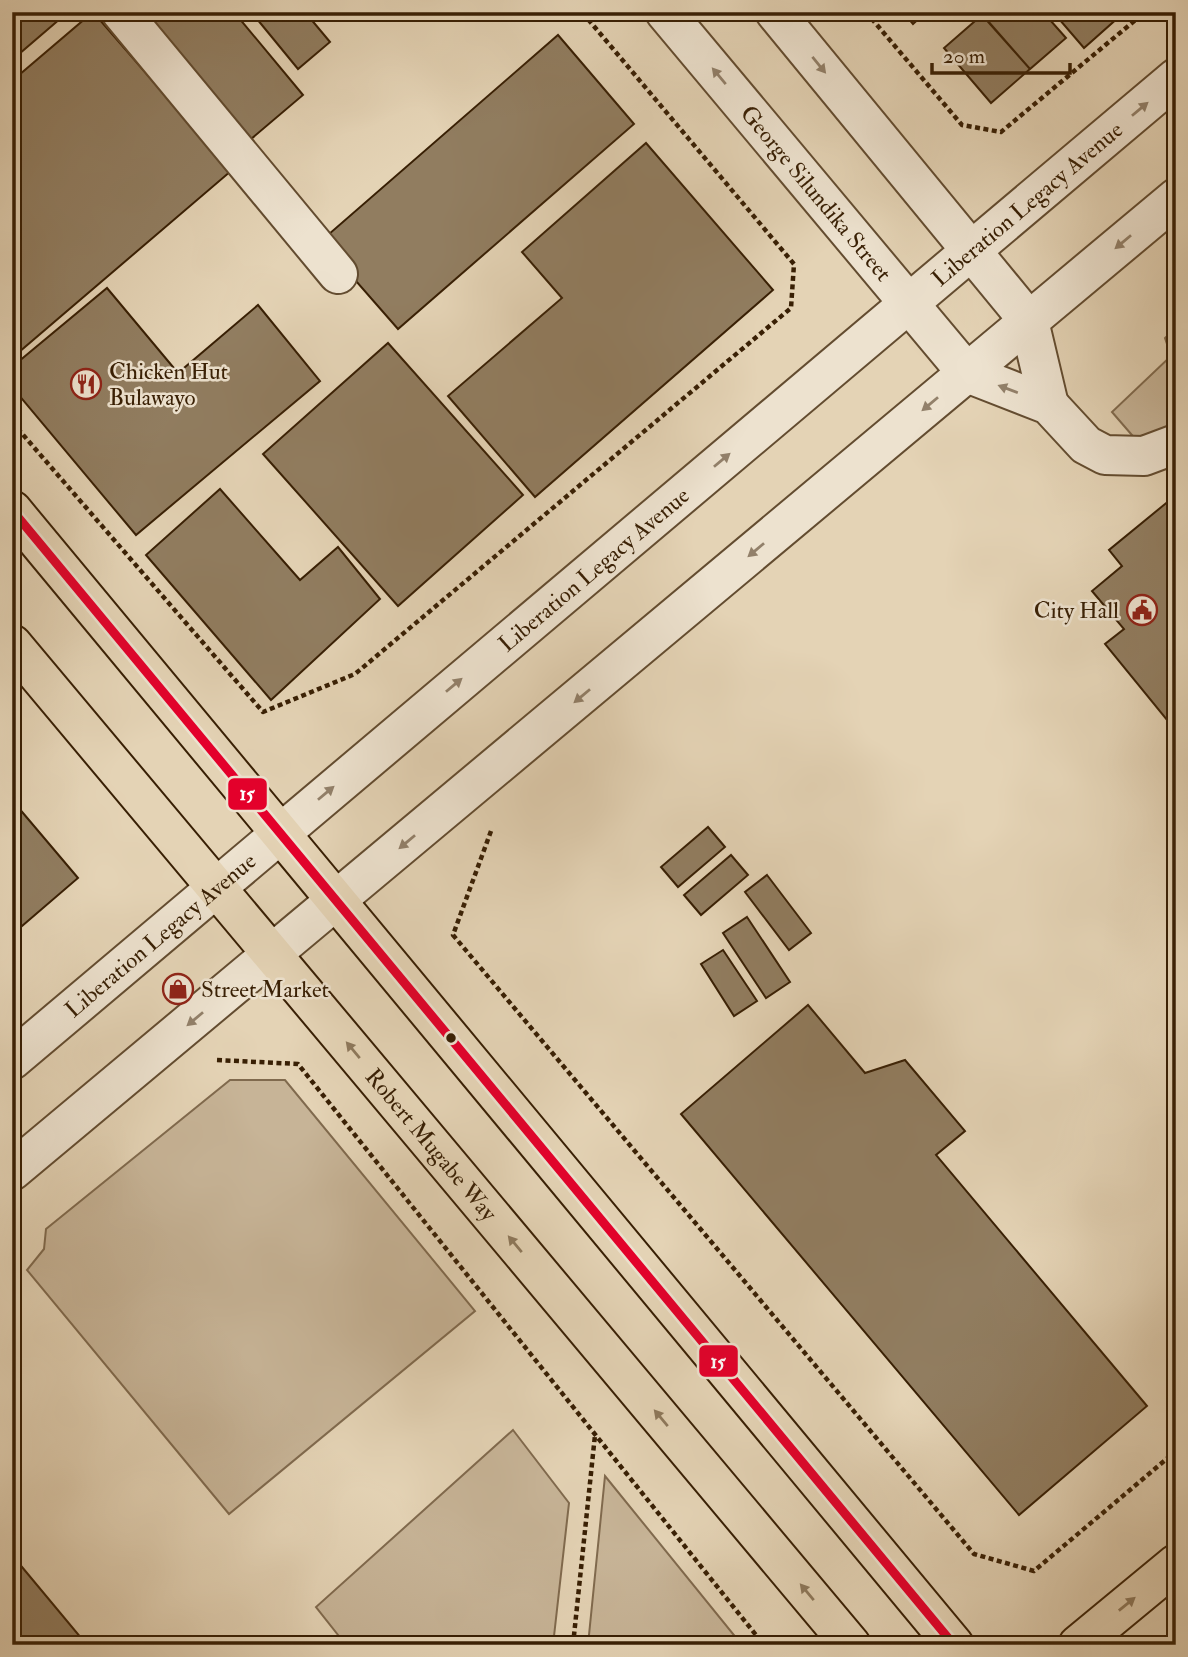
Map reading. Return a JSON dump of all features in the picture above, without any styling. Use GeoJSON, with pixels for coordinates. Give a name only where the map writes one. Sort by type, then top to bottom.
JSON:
{"type":"FeatureCollection","features":[{"type":"Feature","properties":{"kind":"main road"},"geometry":{"type":"LineString","coordinates":[[12,510],[954,1645]]}},
{"type":"Feature","properties":{"kind":"main road","name":"Robert Mugabe Way"},"geometry":{"type":"LineString","coordinates":[[12,644],[851,1645]]}},
{"type":"Feature","properties":{"kind":"main road"},"geometry":{"type":"LineString","coordinates":[[1077,1645],[1176,1564]]}},
{"type":"Feature","properties":{"kind":"street"},"geometry":{"type":"LineString","coordinates":[[121,12],[338,274]]}},
{"type":"Feature","properties":{"kind":"street","name":"George Silundika Street"},"geometry":{"type":"LineString","coordinates":[[665,12],[967,373]]}},
{"type":"Feature","properties":{"kind":"street"},"geometry":{"type":"LineString","coordinates":[[775,12],[1029,321],[1049,405]]}},
{"type":"Feature","properties":{"kind":"street","name":"Liberation Legacy Avenue"},"geometry":{"type":"LineString","coordinates":[[12,1060],[1176,78]]}},
{"type":"Feature","properties":{"kind":"street"},"geometry":{"type":"LineString","coordinates":[[12,1171],[1176,198]]}},
{"type":"Feature","properties":{"kind":"street"},"geometry":{"type":"LineString","coordinates":[[967,373],[1049,405],[1086,445],[1105,455],[1144,456],[1176,444]]}},
{"type":"Feature","properties":{"kind":"path"},"geometry":{"type":"LineString","coordinates":[[12,422],[263,712],[355,674],[791,308],[794,264],[582,12]]}},
{"type":"Feature","properties":{"kind":"path"},"geometry":{"type":"LineString","coordinates":[[866,12],[962,125],[1001,132],[1145,12]]}},
{"type":"Feature","properties":{"kind":"path"},"geometry":{"type":"LineString","coordinates":[[499,824],[488,833],[453,935],[974,1555],[1034,1571],[1176,1451]]}},
{"type":"Feature","properties":{"kind":"path"},"geometry":{"type":"LineString","coordinates":[[217,1060],[298,1063],[764,1645]]}},
{"type":"Feature","properties":{"kind":"path"},"geometry":{"type":"LineString","coordinates":[[573,1645],[595,1434]]}},
{"type":"Feature","properties":{"kind":"shaded area"},"geometry":{"type":"Polygon","coordinates":[[[1176,328],[1176,422],[1144,449],[1112,412],[1171,356],[1165,338],[1176,328]]]}},
{"type":"Feature","properties":{"kind":"shaded area"},"geometry":{"type":"Polygon","coordinates":[[[230,1080],[285,1080],[475,1311],[229,1514],[27,1270],[44,1249],[46,1229],[230,1080]]]}},
{"type":"Feature","properties":{"kind":"shaded area"},"geometry":{"type":"Polygon","coordinates":[[[513,1430],[569,1503],[553,1645],[346,1645],[316,1607],[513,1430]]]}},
{"type":"Feature","properties":{"kind":"shaded area"},"geometry":{"type":"Polygon","coordinates":[[[605,1476],[742,1645],[588,1645],[605,1476]]]}},
{"type":"Feature","properties":{"kind":"building"},"geometry":{"type":"Polygon","coordinates":[[[12,12],[68,12],[12,60],[12,12]]]}},
{"type":"Feature","properties":{"kind":"building"},"geometry":{"type":"Polygon","coordinates":[[[93,12],[231,171],[12,358],[12,81],[93,12]]]}},
{"type":"Feature","properties":{"kind":"building"},"geometry":{"type":"Polygon","coordinates":[[[134,12],[234,12],[303,95],[244,145],[134,12]]]}},
{"type":"Feature","properties":{"kind":"building"},"geometry":{"type":"Polygon","coordinates":[[[265,12],[305,12],[330,42],[298,69],[257,19],[265,12]]]}},
{"type":"Feature","properties":{"kind":"building"},"geometry":{"type":"Polygon","coordinates":[[[903,12],[926,12],[913,24],[903,12]]]}},
{"type":"Feature","properties":{"kind":"building"},"geometry":{"type":"Polygon","coordinates":[[[980,12],[1043,12],[1066,38],[1030,69],[980,12]]]}},
{"type":"Feature","properties":{"kind":"building"},"geometry":{"type":"Polygon","coordinates":[[[1053,12],[1117,12],[1120,16],[1084,48],[1053,12]]]}},
{"type":"Feature","properties":{"kind":"building"},"geometry":{"type":"Polygon","coordinates":[[[982,15],[1030,69],[991,103],[944,48],[982,15]]]}},
{"type":"Feature","properties":{"kind":"building"},"geometry":{"type":"Polygon","coordinates":[[[558,35],[634,124],[398,329],[321,241],[558,35]]]}},
{"type":"Feature","properties":{"kind":"building"},"geometry":{"type":"Polygon","coordinates":[[[646,143],[773,290],[535,497],[448,396],[562,298],[522,252],[646,143]]]}},
{"type":"Feature","properties":{"kind":"building"},"geometry":{"type":"Polygon","coordinates":[[[107,288],[178,373],[258,305],[320,381],[136,535],[12,387],[12,367],[107,288]]]}},
{"type":"Feature","properties":{"kind":"building"},"geometry":{"type":"Polygon","coordinates":[[[388,343],[523,495],[398,606],[263,454],[388,343]]]}},
{"type":"Feature","properties":{"kind":"building"},"geometry":{"type":"Polygon","coordinates":[[[220,489],[300,580],[338,547],[380,599],[271,700],[146,555],[220,489]]]}},
{"type":"Feature","properties":{"kind":"building","name":"City Hall"},"geometry":{"type":"Polygon","coordinates":[[[1176,495],[1176,731],[1105,644],[1124,629],[1092,591],[1122,566],[1109,550],[1176,495]]]}},
{"type":"Feature","properties":{"kind":"building"},"geometry":{"type":"Polygon","coordinates":[[[12,800],[78,878],[15,932],[12,928],[12,800]]]}},
{"type":"Feature","properties":{"kind":"building"},"geometry":{"type":"Polygon","coordinates":[[[708,827],[725,847],[678,887],[661,867],[708,827]]]}},
{"type":"Feature","properties":{"kind":"building"},"geometry":{"type":"Polygon","coordinates":[[[731,855],[748,875],[701,915],[684,895],[731,855]]]}},
{"type":"Feature","properties":{"kind":"building"},"geometry":{"type":"Polygon","coordinates":[[[767,875],[811,933],[789,950],[745,892],[767,875]]]}},
{"type":"Feature","properties":{"kind":"building"},"geometry":{"type":"Polygon","coordinates":[[[747,917],[790,982],[766,998],[723,933],[747,917]]]}},
{"type":"Feature","properties":{"kind":"building"},"geometry":{"type":"Polygon","coordinates":[[[723,950],[757,1001],[734,1016],[701,964],[723,950]]]}},
{"type":"Feature","properties":{"kind":"building"},"geometry":{"type":"Polygon","coordinates":[[[808,1005],[865,1073],[905,1060],[965,1131],[936,1155],[1147,1406],[1019,1515],[681,1114],[808,1005]]]}},
{"type":"Feature","properties":{"kind":"building"},"geometry":{"type":"Polygon","coordinates":[[[12,1555],[87,1645],[12,1645],[12,1555]]]}},
{"type":"Feature","properties":{"kind":"transit line","name":"15"},"geometry":{"type":"LineString","coordinates":[[12,510],[954,1645]]}},
{"type":"Feature","properties":{"kind":"place","name":"Chicken Hut Bulawayo"},"geometry":{"type":"Point","coordinates":[86,384]}},
{"type":"Feature","properties":{"kind":"place","name":"City Hall"},"geometry":{"type":"Point","coordinates":[1142,610]}},
{"type":"Feature","properties":{"kind":"place","name":"Street Market"},"geometry":{"type":"Point","coordinates":[178,989]}}]}
